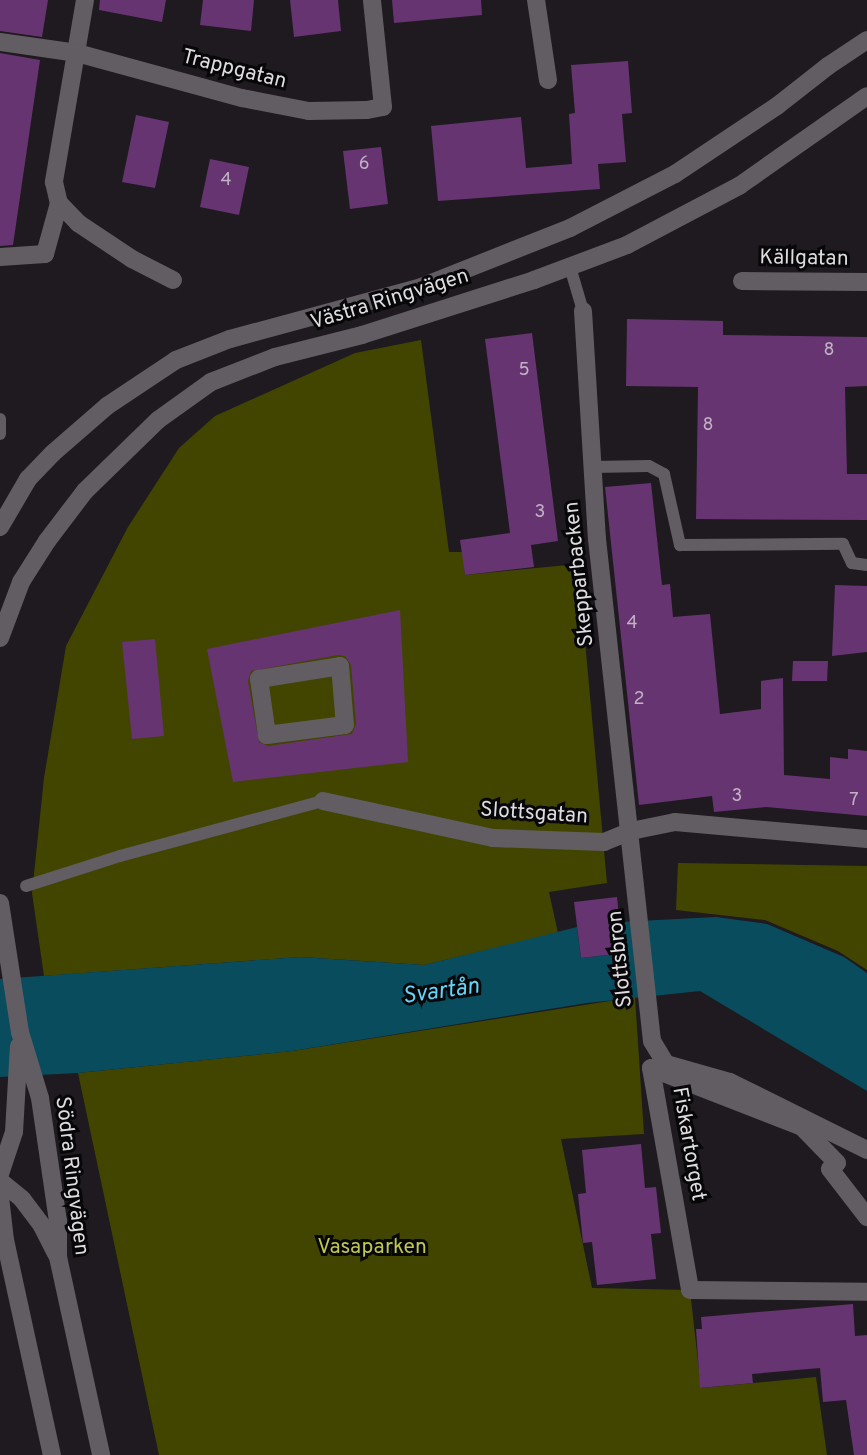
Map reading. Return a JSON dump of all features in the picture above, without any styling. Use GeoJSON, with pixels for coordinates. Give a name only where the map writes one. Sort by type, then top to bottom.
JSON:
{"type":"FeatureCollection","features":[{"type":"Feature","properties":{"kind":"street"},"geometry":{"type":"LineString","coordinates":[[85,0],[54,183],[60,203],[78,223],[132,258],[173,280]]}},
{"type":"Feature","properties":{"kind":"street","name":"Trappgatan"},"geometry":{"type":"LineString","coordinates":[[0,42],[77,53],[242,98],[309,111],[368,110],[383,107],[372,0]]}},
{"type":"Feature","properties":{"kind":"street"},"geometry":{"type":"LineString","coordinates":[[536,0],[548,80]]}},
{"type":"Feature","properties":{"kind":"street","name":"Västra Ringvägen"},"geometry":{"type":"LineString","coordinates":[[0,527],[28,479],[53,453],[107,406],[176,360],[230,339],[362,306],[421,287],[570,228],[675,174],[777,106],[867,40]]}},
{"type":"Feature","properties":{"kind":"street","name":"Västra Ringvägen"},"geometry":{"type":"LineString","coordinates":[[1,633],[21,582],[47,541],[85,491],[158,420],[211,382],[275,357],[362,335],[570,267],[626,245],[739,186],[867,96]]}},
{"type":"Feature","properties":{"kind":"street"},"geometry":{"type":"LineString","coordinates":[[0,257],[45,254],[60,203]]}},
{"type":"Feature","properties":{"kind":"street","name":"Källgatan"},"geometry":{"type":"LineString","coordinates":[[741,281],[867,282]]}},
{"type":"Feature","properties":{"kind":"street","name":"Skepparbacken"},"geometry":{"type":"LineString","coordinates":[[583,311],[597,538],[631,831]]}},
{"type":"Feature","properties":{"kind":"street"},"geometry":{"type":"LineString","coordinates":[[340,666],[345,725],[267,735],[259,679],[340,666]]}},
{"type":"Feature","properties":{"kind":"street","name":"Slottsgatan"},"geometry":{"type":"LineString","coordinates":[[323,801],[493,838],[604,842],[631,831],[675,822],[867,839]]}},
{"type":"Feature","properties":{"kind":"street","name":"Slottsbron"},"geometry":{"type":"LineString","coordinates":[[631,831],[652,1041],[666,1064],[679,1068]]}},
{"type":"Feature","properties":{"kind":"street","name":"Södra Ringvägen"},"geometry":{"type":"LineString","coordinates":[[0,903],[20,1032],[36,1083],[58,1221],[58,1257],[101,1455]]}},
{"type":"Feature","properties":{"kind":"street"},"geometry":{"type":"LineString","coordinates":[[0,1174],[14,1132],[20,1032]]}},
{"type":"Feature","properties":{"kind":"street","name":"Fiskartorget"},"geometry":{"type":"LineString","coordinates":[[867,1217],[830,1169],[837,1163],[802,1128],[651,1068],[690,1290],[867,1292]]}},
{"type":"Feature","properties":{"kind":"street","name":"Fiskartorget"},"geometry":{"type":"LineString","coordinates":[[679,1068],[730,1082],[867,1150]]}},
{"type":"Feature","properties":{"kind":"street"},"geometry":{"type":"LineString","coordinates":[[0,1181],[22,1199],[42,1226],[58,1257]]}},
{"type":"Feature","properties":{"kind":"street"},"geometry":{"type":"LineString","coordinates":[[0,1197],[5,1240],[52,1455]]}},
{"type":"Feature","properties":{"kind":"street"},"geometry":{"type":"LineString","coordinates":[[0,1270],[15,1287]]}},
{"type":"Feature","properties":{"kind":"lane"},"geometry":{"type":"LineString","coordinates":[[570,267],[583,311]]}},
{"type":"Feature","properties":{"kind":"lane"},"geometry":{"type":"LineString","coordinates":[[0,419],[0,434]]}},
{"type":"Feature","properties":{"kind":"lane"},"geometry":{"type":"LineString","coordinates":[[593,467],[649,466],[664,474],[680,545],[843,544],[852,563],[867,565]]}},
{"type":"Feature","properties":{"kind":"lane"},"geometry":{"type":"LineString","coordinates":[[26,886],[120,856],[323,801]]}},
{"type":"Feature","properties":{"kind":"green space"},"geometry":{"type":"Polygon","coordinates":[[[421,340],[449,552],[463,552],[465,575],[578,564],[607,883],[549,892],[558,933],[424,965],[300,957],[44,976],[32,893],[44,778],[66,646],[128,527],[179,448],[215,416],[355,353],[421,340]]]}},
{"type":"Feature","properties":{"kind":"green space"},"geometry":{"type":"Polygon","coordinates":[[[678,863],[867,866],[867,970],[838,951],[765,920],[676,910],[678,863]]]}},
{"type":"Feature","properties":{"kind":"green space","name":"Vasaparken"},"geometry":{"type":"Polygon","coordinates":[[[635,997],[644,1134],[561,1139],[592,1288],[690,1290],[701,1388],[816,1377],[827,1455],[159,1455],[78,1073],[292,1051],[635,997]]]}},
{"type":"Feature","properties":{"kind":"water","name":"Svartån"},"geometry":{"type":"Polygon","coordinates":[[[716,917],[767,924],[844,957],[867,973],[867,1091],[700,991],[587,1003],[292,1051],[78,1073],[0,1077],[0,979],[300,957],[424,965],[577,927],[581,958],[623,953],[619,922],[716,917]]]}},
{"type":"Feature","properties":{"kind":"building"},"geometry":{"type":"Polygon","coordinates":[[[0,0],[48,0],[42,37],[0,31],[0,0]]]}},
{"type":"Feature","properties":{"kind":"building"},"geometry":{"type":"Polygon","coordinates":[[[100,0],[166,0],[162,22],[99,10],[100,0]]]}},
{"type":"Feature","properties":{"kind":"building"},"geometry":{"type":"Polygon","coordinates":[[[203,0],[254,0],[251,31],[200,25],[203,0]]]}},
{"type":"Feature","properties":{"kind":"building"},"geometry":{"type":"Polygon","coordinates":[[[290,0],[338,0],[341,31],[294,37],[290,0]]]}},
{"type":"Feature","properties":{"kind":"building"},"geometry":{"type":"Polygon","coordinates":[[[392,0],[481,0],[482,15],[394,23],[392,0]]]}},
{"type":"Feature","properties":{"kind":"building"},"geometry":{"type":"Polygon","coordinates":[[[0,53],[40,60],[13,245],[0,246],[0,53]]]}},
{"type":"Feature","properties":{"kind":"building"},"geometry":{"type":"Polygon","coordinates":[[[628,61],[632,113],[622,114],[626,162],[598,164],[600,189],[438,201],[431,126],[521,117],[526,168],[572,164],[569,114],[575,113],[571,65],[628,61]]]}},
{"type":"Feature","properties":{"kind":"building"},"geometry":{"type":"Polygon","coordinates":[[[136,115],[169,122],[155,188],[122,182],[136,115]]]}},
{"type":"Feature","properties":{"kind":"building"},"geometry":{"type":"Polygon","coordinates":[[[381,147],[388,204],[350,209],[343,151],[381,147]]]}},
{"type":"Feature","properties":{"kind":"building"},"geometry":{"type":"Polygon","coordinates":[[[210,159],[249,167],[239,215],[200,207],[210,159]]]}},
{"type":"Feature","properties":{"kind":"building"},"geometry":{"type":"Polygon","coordinates":[[[627,319],[723,321],[723,335],[867,337],[867,386],[845,387],[847,474],[867,474],[867,520],[696,519],[698,387],[626,386],[627,319]]]}},
{"type":"Feature","properties":{"kind":"building"},"geometry":{"type":"Polygon","coordinates":[[[532,333],[558,541],[531,545],[534,567],[465,575],[460,540],[510,533],[485,339],[532,333]]]}},
{"type":"Feature","properties":{"kind":"building"},"geometry":{"type":"Polygon","coordinates":[[[651,483],[662,585],[670,584],[673,617],[710,614],[720,714],[761,709],[761,681],[783,678],[784,775],[830,779],[830,757],[848,759],[848,749],[867,751],[867,816],[766,807],[714,812],[712,796],[639,805],[605,487],[651,483]]]}},
{"type":"Feature","properties":{"kind":"building"},"geometry":{"type":"Polygon","coordinates":[[[835,585],[867,586],[867,652],[832,656],[835,585]]]}},
{"type":"Feature","properties":{"kind":"building"},"geometry":{"type":"Polygon","coordinates":[[[400,610],[408,762],[233,782],[207,649],[400,610]],[[345,656],[251,671],[248,681],[259,742],[268,746],[352,734],[356,724],[351,665],[345,656]]]}},
{"type":"Feature","properties":{"kind":"building"},"geometry":{"type":"Polygon","coordinates":[[[155,639],[164,736],[132,739],[122,642],[155,639]]]}},
{"type":"Feature","properties":{"kind":"building"},"geometry":{"type":"Polygon","coordinates":[[[793,661],[828,661],[827,681],[792,681],[793,661]]]}},
{"type":"Feature","properties":{"kind":"building"},"geometry":{"type":"Polygon","coordinates":[[[617,897],[623,953],[581,958],[574,902],[617,897]]]}},
{"type":"Feature","properties":{"kind":"building"},"geometry":{"type":"Polygon","coordinates":[[[641,1144],[645,1188],[656,1187],[661,1233],[651,1234],[656,1279],[597,1285],[592,1242],[583,1243],[578,1194],[586,1193],[582,1150],[641,1144]]]}},
{"type":"Feature","properties":{"kind":"building"},"geometry":{"type":"Polygon","coordinates":[[[853,1304],[855,1336],[867,1335],[867,1455],[854,1455],[846,1400],[823,1402],[820,1368],[752,1374],[753,1383],[700,1388],[696,1329],[702,1329],[701,1317],[853,1304]]]}}]}
